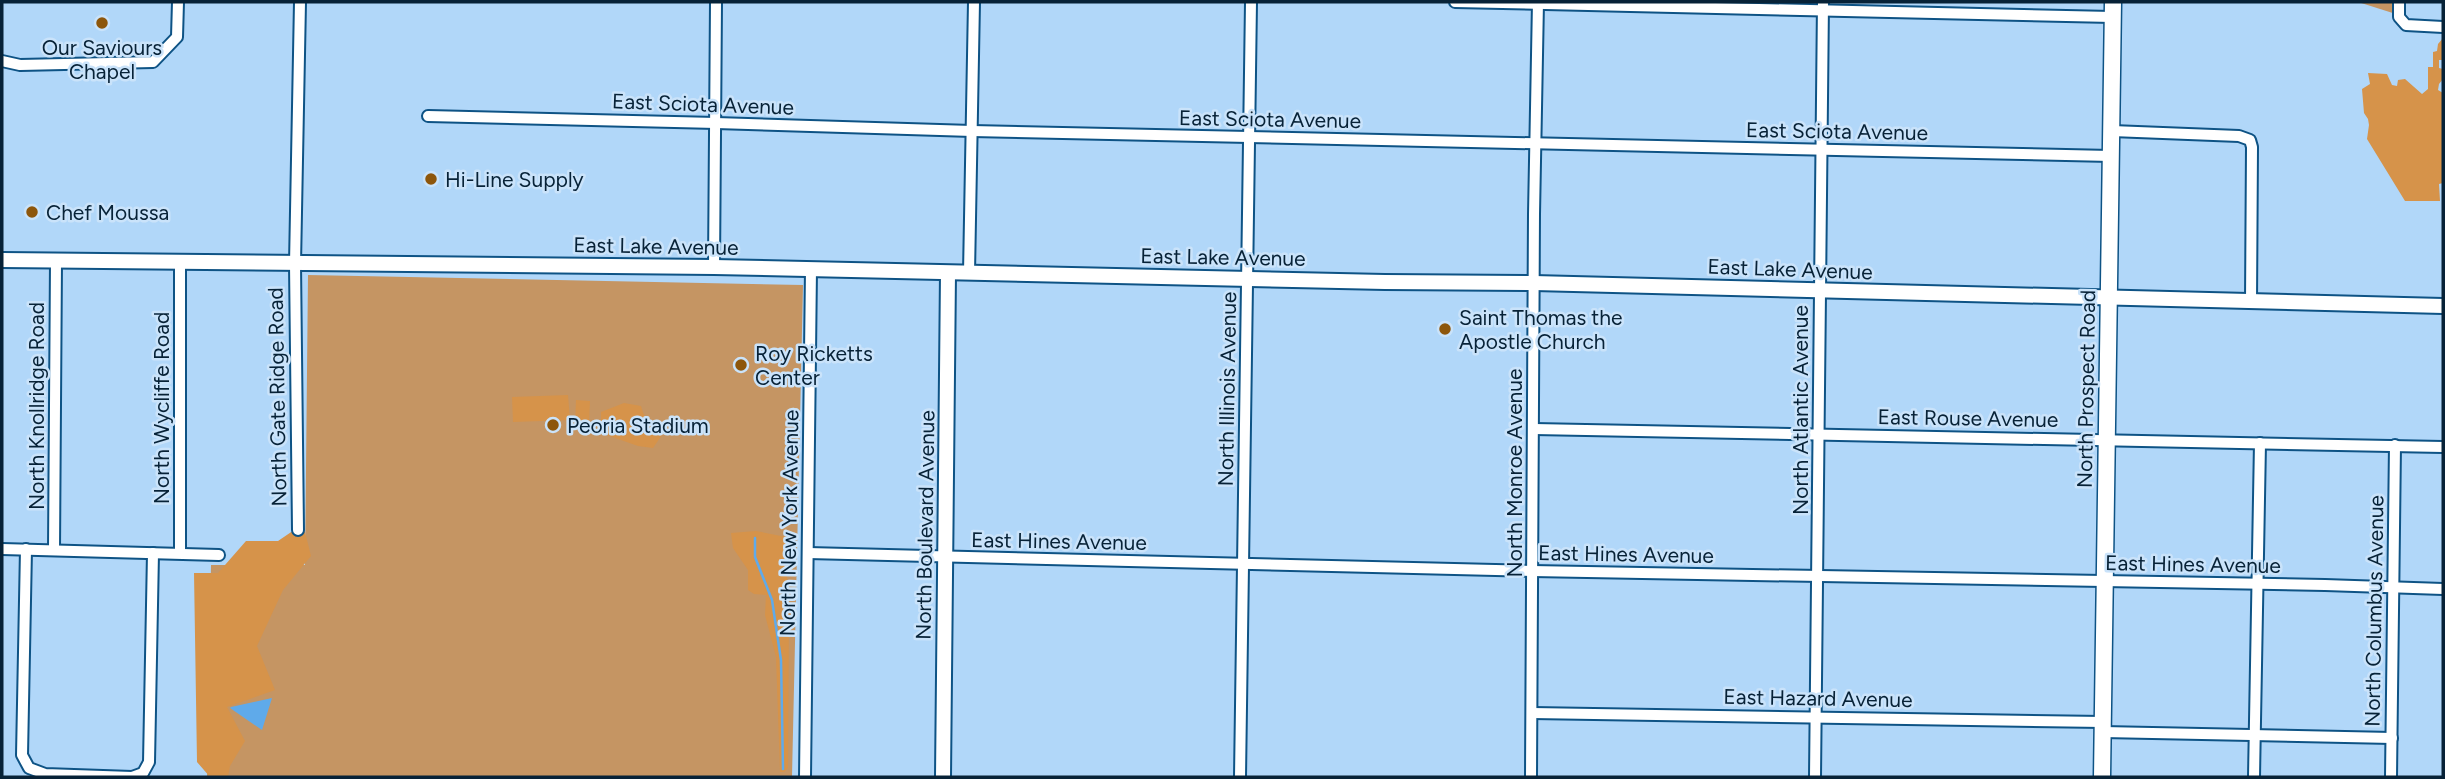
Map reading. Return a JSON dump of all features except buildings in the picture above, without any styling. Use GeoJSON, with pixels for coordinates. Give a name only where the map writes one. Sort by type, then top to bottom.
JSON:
{"type":"FeatureCollection","features":[{"type":"Feature","properties":{"kind":"main road","name":"North Prospect Road"},"geometry":{"type":"LineString","coordinates":[[2102,777],[2112,9]]}},
{"type":"Feature","properties":{"kind":"street"},"geometry":{"type":"LineString","coordinates":[[2,61],[20,65],[153,62],[177,37],[178,2]]}},
{"type":"Feature","properties":{"kind":"street","name":"North Gate Ridge Road"},"geometry":{"type":"LineString","coordinates":[[298,530],[295,264],[300,2]]}},
{"type":"Feature","properties":{"kind":"street"},"geometry":{"type":"LineString","coordinates":[[714,267],[716,2]]}},
{"type":"Feature","properties":{"kind":"street"},"geometry":{"type":"LineString","coordinates":[[969,273],[974,2]]}},
{"type":"Feature","properties":{"kind":"street","name":"North Illinois Avenue"},"geometry":{"type":"LineString","coordinates":[[1240,777],[1251,2]]}},
{"type":"Feature","properties":{"kind":"street"},"geometry":{"type":"LineString","coordinates":[[1455,2],[2112,9]]}},
{"type":"Feature","properties":{"kind":"street"},"geometry":{"type":"LineString","coordinates":[[2399,2],[2399,17],[2402,22],[2410,26],[2443,27]]}},
{"type":"Feature","properties":{"kind":"street","name":"North Monroe Avenue"},"geometry":{"type":"LineString","coordinates":[[1531,777],[1538,3]]}},
{"type":"Feature","properties":{"kind":"street","name":"North Atlantic Avenue"},"geometry":{"type":"LineString","coordinates":[[1815,777],[1823,6]]}},
{"type":"Feature","properties":{"kind":"street","name":"East Sciota Avenue"},"geometry":{"type":"LineString","coordinates":[[428,116],[1249,138],[2111,156]]}},
{"type":"Feature","properties":{"kind":"street"},"geometry":{"type":"LineString","coordinates":[[2112,131],[2239,136],[2250,140],[2251,302]]}},
{"type":"Feature","properties":{"kind":"street","name":"East Lake Avenue"},"geometry":{"type":"LineString","coordinates":[[2,260],[714,267],[1534,283],[2443,306]]}},
{"type":"Feature","properties":{"kind":"street","name":"North Knollridge Road"},"geometry":{"type":"LineString","coordinates":[[54,551],[56,261]]}},
{"type":"Feature","properties":{"kind":"street","name":"North Wycliffe Road"},"geometry":{"type":"LineString","coordinates":[[180,262],[180,553]]}},
{"type":"Feature","properties":{"kind":"street","name":"North New York Avenue"},"geometry":{"type":"LineString","coordinates":[[805,777],[811,269]]}},
{"type":"Feature","properties":{"kind":"street","name":"North Boulevard Avenue"},"geometry":{"type":"LineString","coordinates":[[943,777],[948,272]]}},
{"type":"Feature","properties":{"kind":"street","name":"East Rouse Avenue"},"geometry":{"type":"LineString","coordinates":[[1534,429],[2443,447]]}},
{"type":"Feature","properties":{"kind":"street"},"geometry":{"type":"LineString","coordinates":[[2254,777],[2260,443]]}},
{"type":"Feature","properties":{"kind":"street","name":"North Columbus Avenue"},"geometry":{"type":"LineString","coordinates":[[2391,777],[2395,445]]}},
{"type":"Feature","properties":{"kind":"street"},"geometry":{"type":"LineString","coordinates":[[2,549],[219,555]]}},
{"type":"Feature","properties":{"kind":"street"},"geometry":{"type":"LineString","coordinates":[[26,549],[22,754],[25,761],[29,768],[45,774],[132,777],[143,773],[149,762],[153,552]]}},
{"type":"Feature","properties":{"kind":"street","name":"East Hines Avenue"},"geometry":{"type":"LineString","coordinates":[[808,553],[1243,565],[2443,589]]}},
{"type":"Feature","properties":{"kind":"street","name":"East Hazard Avenue"},"geometry":{"type":"LineString","coordinates":[[1532,713],[1816,717],[2103,727],[2255,736],[2392,738]]}},
{"type":"Feature","properties":{"kind":"shaded area"},"geometry":{"type":"Polygon","coordinates":[[[2358,2],[2399,2],[2399,15],[2358,2]]]}},
{"type":"Feature","properties":{"kind":"shaded area"},"geometry":{"type":"Polygon","coordinates":[[[2443,38],[2443,60],[2439,60],[2439,68],[2443,69],[2443,79],[2438,90],[2443,93],[2443,183],[2439,184],[2440,201],[2405,201],[2367,139],[2369,125],[2364,113],[2362,89],[2370,84],[2368,73],[2387,74],[2392,85],[2397,86],[2398,80],[2405,79],[2422,94],[2428,89],[2428,67],[2433,67],[2433,52],[2437,51],[2443,38]]]}},
{"type":"Feature","properties":{"kind":"shaded area","name":"Peoria Stadium"},"geometry":{"type":"Polygon","coordinates":[[[308,275],[803,285],[792,777],[207,777],[211,565],[305,565],[308,275]]]}},
{"type":"Feature","properties":{"kind":"shaded area"},"geometry":{"type":"Polygon","coordinates":[[[568,395],[570,420],[513,422],[512,397],[568,395]]]}},
{"type":"Feature","properties":{"kind":"shaded area"},"geometry":{"type":"Polygon","coordinates":[[[576,400],[590,401],[589,424],[575,425],[576,400]]]}},
{"type":"Feature","properties":{"kind":"shaded area"},"geometry":{"type":"Polygon","coordinates":[[[624,403],[641,406],[647,418],[660,424],[662,435],[653,448],[638,446],[601,433],[601,412],[624,403]]]}},
{"type":"Feature","properties":{"kind":"shaded area"},"geometry":{"type":"Polygon","coordinates":[[[303,524],[311,556],[283,590],[257,646],[275,690],[227,707],[245,741],[230,766],[228,777],[210,777],[197,762],[194,573],[218,573],[246,541],[278,541],[303,524]]]}},
{"type":"Feature","properties":{"kind":"shaded area"},"geometry":{"type":"Polygon","coordinates":[[[756,531],[796,539],[786,563],[789,612],[788,768],[784,772],[780,772],[776,657],[765,615],[766,595],[754,594],[748,590],[748,570],[733,548],[731,533],[756,531]]]}},
{"type":"Feature","properties":{"kind":"water"},"geometry":{"type":"Polygon","coordinates":[[[272,698],[262,730],[230,708],[231,707],[272,698]]]}},
{"type":"Feature","properties":{"kind":"waterway"},"geometry":{"type":"LineString","coordinates":[[755,538],[755,557],[772,600],[781,660],[783,769]]}},
{"type":"Feature","properties":{"kind":"place","name":"Our Saviours Chapel"},"geometry":{"type":"Point","coordinates":[102,23]}},
{"type":"Feature","properties":{"kind":"place","name":"Hi-Line Supply"},"geometry":{"type":"Point","coordinates":[431,179]}},
{"type":"Feature","properties":{"kind":"place","name":"Chef Moussa"},"geometry":{"type":"Point","coordinates":[32,212]}},
{"type":"Feature","properties":{"kind":"place","name":"Saint Thomas the Apostle Church"},"geometry":{"type":"Point","coordinates":[1445,329]}},
{"type":"Feature","properties":{"kind":"place","name":"Roy Ricketts Center"},"geometry":{"type":"Point","coordinates":[741,365]}},
{"type":"Feature","properties":{"kind":"place","name":"Peoria Stadium"},"geometry":{"type":"Point","coordinates":[553,425]}}]}
